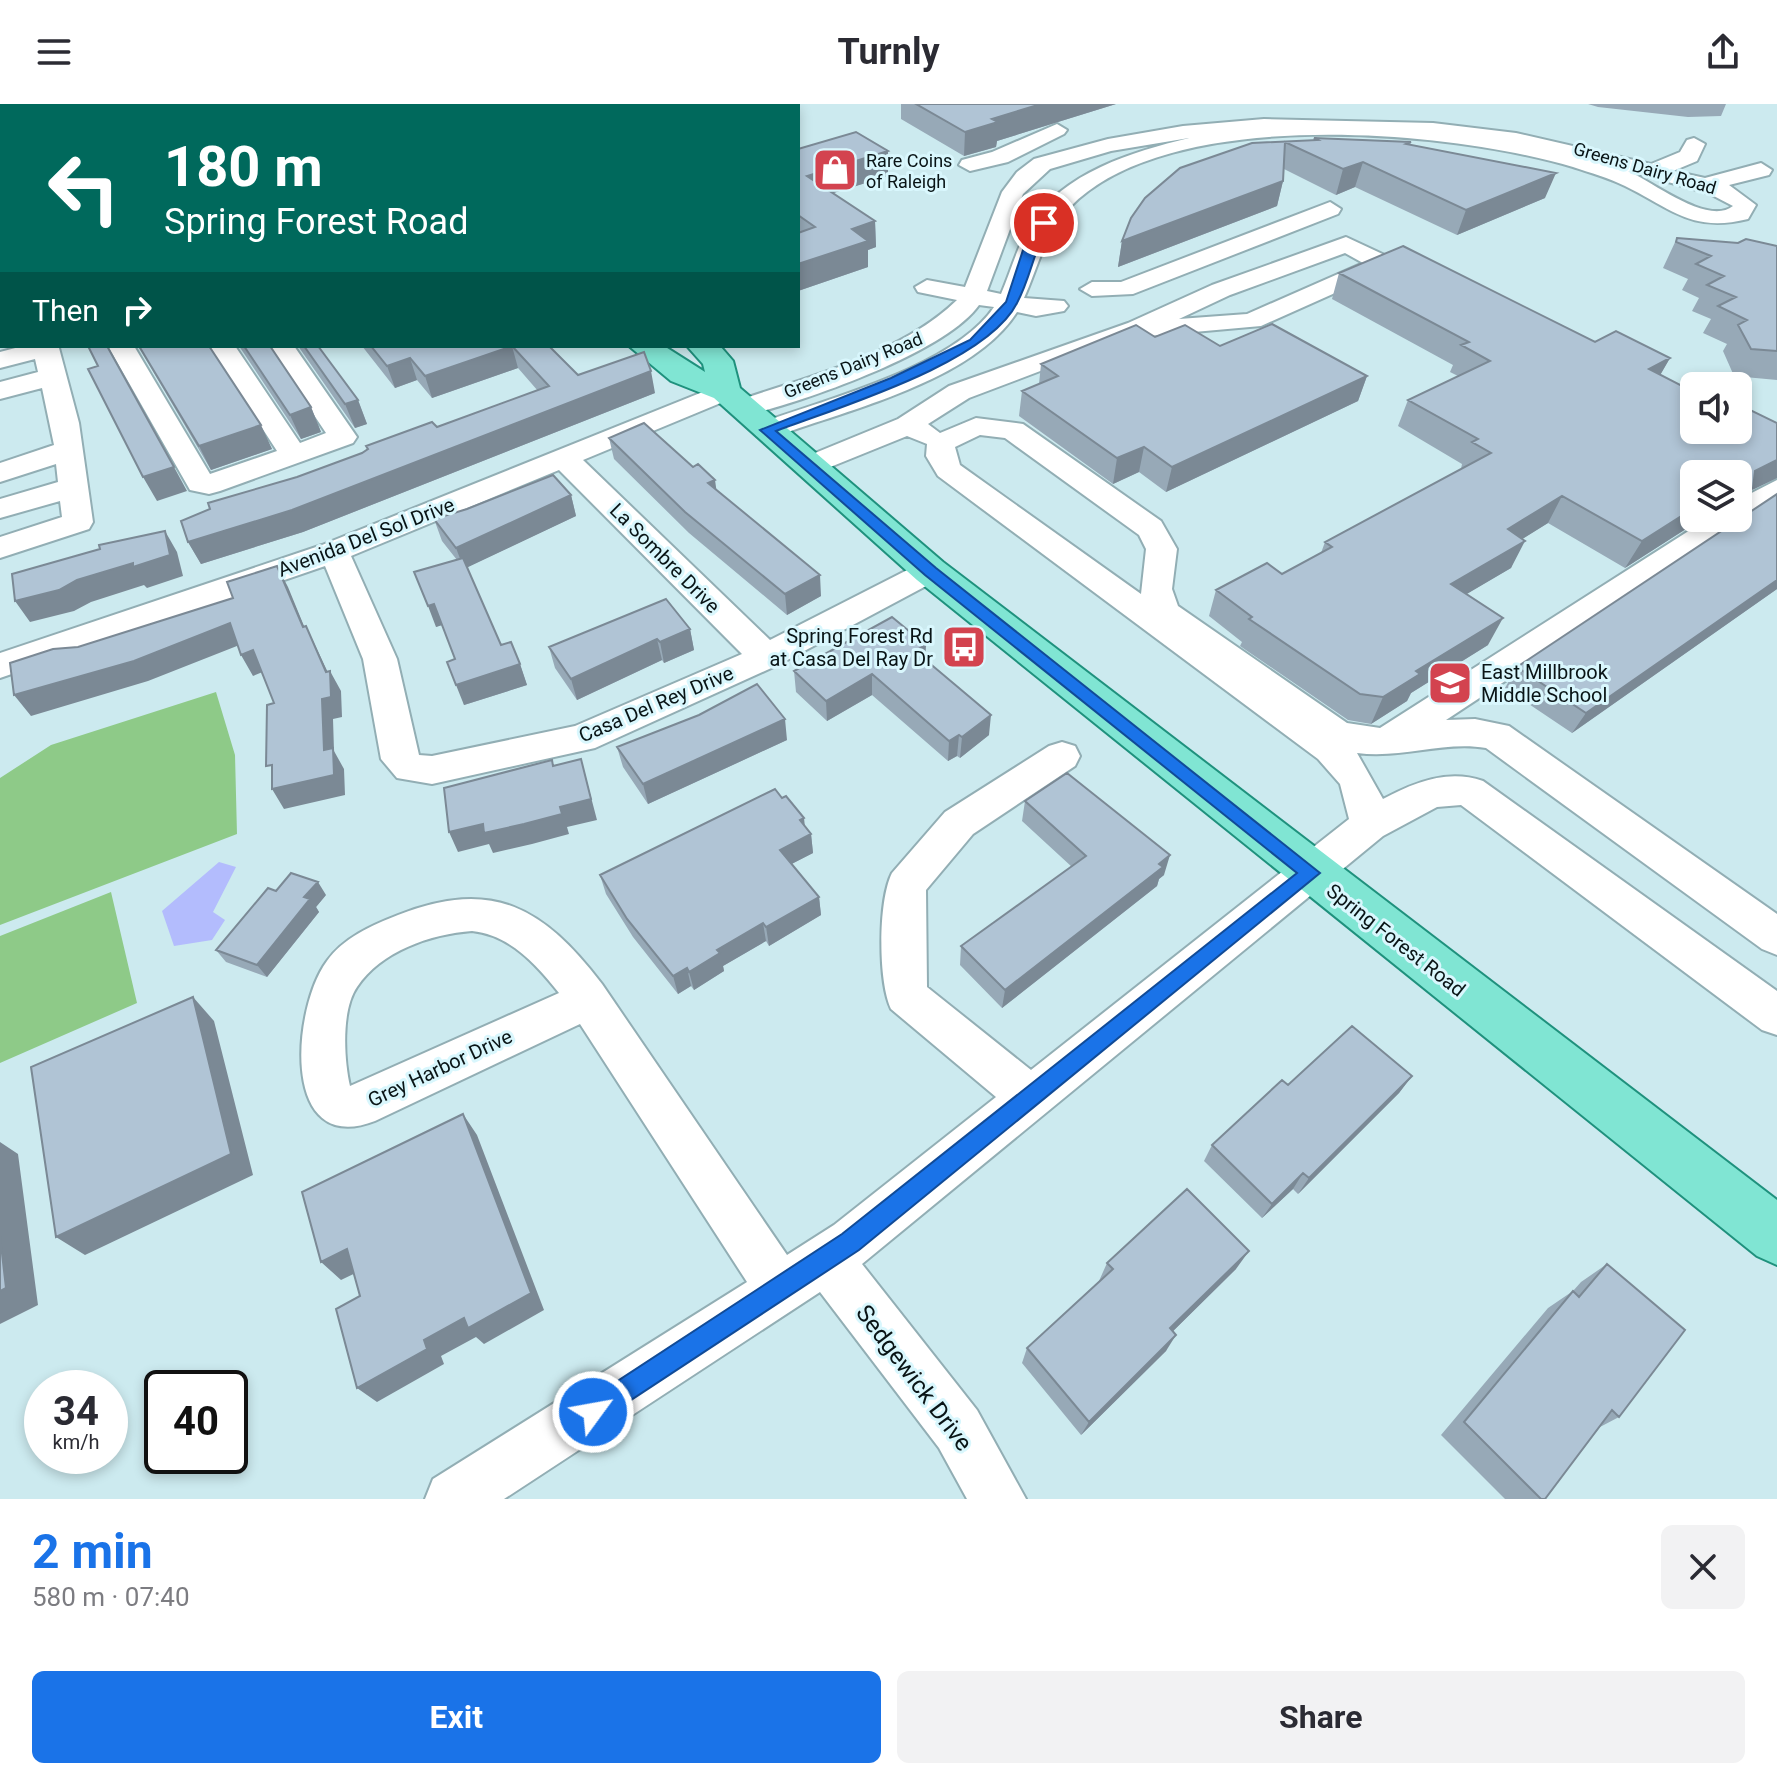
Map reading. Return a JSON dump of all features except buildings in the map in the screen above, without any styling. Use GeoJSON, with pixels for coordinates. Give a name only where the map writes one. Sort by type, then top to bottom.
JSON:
{"type":"FeatureCollection","features":[{"type":"Feature","properties":{"kind":"main road","name":"Spring Forest Road"},"geometry":{"type":"LineString","coordinates":[[647,348],[682,374],[745,410],[930,571],[1777,1236]]}},
{"type":"Feature","properties":{"kind":"main road","name":"Spring Forest Road"},"geometry":{"type":"LineString","coordinates":[[704,348],[718,361],[745,410]]}},
{"type":"Feature","properties":{"kind":"street","name":"Greens Dairy Road"},"geometry":{"type":"LineString","coordinates":[[745,410],[931,333],[953,318],[972,296],[1014,188],[1034,169],[1063,152],[1117,132],[1227,114],[1403,110],[1438,122],[1535,152],[1619,175],[1697,215],[1722,219],[1744,210],[1745,205],[1734,195],[1706,185],[1525,135],[1438,122],[1236,134],[1167,150],[1111,172],[1062,204],[1044,223],[1030,247],[1011,303],[974,342],[941,361],[745,410]]}},
{"type":"Feature","properties":{"kind":"street"},"geometry":{"type":"LineString","coordinates":[[970,165],[1036,142],[1047,134],[1080,126]]}},
{"type":"Feature","properties":{"kind":"street"},"geometry":{"type":"LineString","coordinates":[[1036,142],[1111,172]]}},
{"type":"Feature","properties":{"kind":"street"},"geometry":{"type":"LineString","coordinates":[[1653,171],[1689,156],[1694,144]]}},
{"type":"Feature","properties":{"kind":"street"},"geometry":{"type":"LineString","coordinates":[[1706,185],[1761,170]]}},
{"type":"Feature","properties":{"kind":"street"},"geometry":{"type":"LineString","coordinates":[[1092,289],[1124,289],[1330,209]]}},
{"type":"Feature","properties":{"kind":"street"},"geometry":{"type":"LineString","coordinates":[[808,466],[908,425],[959,392],[1049,357],[1136,329],[1221,290],[1346,244],[1382,263],[1252,321],[1136,329]]}},
{"type":"Feature","properties":{"kind":"street"},"geometry":{"type":"LineString","coordinates":[[927,287],[1011,303],[1055,306]]}},
{"type":"Feature","properties":{"kind":"street"},"geometry":{"type":"LineString","coordinates":[[122,348],[201,484],[343,437],[282,348]]}},
{"type":"Feature","properties":{"kind":"street"},"geometry":{"type":"LineString","coordinates":[[223,348],[294,455]]}},
{"type":"Feature","properties":{"kind":"street"},"geometry":{"type":"LineString","coordinates":[[0,360],[48,356]]}},
{"type":"Feature","properties":{"kind":"street"},"geometry":{"type":"LineString","coordinates":[[0,391],[48,356]]}},
{"type":"Feature","properties":{"kind":"street"},"geometry":{"type":"LineString","coordinates":[[0,548],[78,522],[68,450],[48,356]]}},
{"type":"Feature","properties":{"kind":"street","name":"Avenida Del Sol Drive"},"geometry":{"type":"LineString","coordinates":[[0,666],[333,552],[565,459],[745,410]]}},
{"type":"Feature","properties":{"kind":"street"},"geometry":{"type":"LineString","coordinates":[[908,425],[941,443]]}},
{"type":"Feature","properties":{"kind":"street"},"geometry":{"type":"LineString","coordinates":[[941,443],[976,426],[1013,430],[1160,538],[1163,553],[1154,588],[1156,600],[1166,614],[1335,733],[1358,742],[1384,744],[1472,730],[1496,736],[1777,937]]}},
{"type":"Feature","properties":{"kind":"street"},"geometry":{"type":"LineString","coordinates":[[941,443],[941,456],[948,470],[1331,749],[1351,768],[1363,789],[1369,825]]}},
{"type":"Feature","properties":{"kind":"street"},"geometry":{"type":"LineString","coordinates":[[0,473],[68,450]]}},
{"type":"Feature","properties":{"kind":"street","name":"La Sombre Drive"},"geometry":{"type":"LineString","coordinates":[[565,459],[766,657]]}},
{"type":"Feature","properties":{"kind":"street"},"geometry":{"type":"LineString","coordinates":[[0,509],[73,487]]}},
{"type":"Feature","properties":{"kind":"street"},"geometry":{"type":"LineString","coordinates":[[1752,504],[1777,489]]}},
{"type":"Feature","properties":{"kind":"street"},"geometry":{"type":"LineString","coordinates":[[1384,744],[1455,694],[1709,532]]}},
{"type":"Feature","properties":{"kind":"street","name":"Casa Del Rey Drive"},"geometry":{"type":"LineString","coordinates":[[333,552],[349,581],[380,659],[399,759],[410,768],[432,770],[582,738],[766,657],[930,571]]}},
{"type":"Feature","properties":{"kind":"street"},"geometry":{"type":"LineString","coordinates":[[1455,694],[1472,730]]}},
{"type":"Feature","properties":{"kind":"street"},"geometry":{"type":"LineString","coordinates":[[1030,1097],[906,996],[903,935],[906,885],[959,823],[1062,756]]}},
{"type":"Feature","properties":{"kind":"street"},"geometry":{"type":"LineString","coordinates":[[453,1499],[695,1347],[826,1259],[1369,825],[1429,793],[1450,787],[1470,791],[1491,802],[1777,1016]]}},
{"type":"Feature","properties":{"kind":"street","name":"Grey Harbor Drive"},"geometry":{"type":"LineString","coordinates":[[588,1000],[359,1106],[342,1108],[331,1101],[326,1090],[324,1025],[332,993],[343,972],[361,955],[429,921],[472,914],[524,931],[544,946],[588,1000],[780,1289]]}},
{"type":"Feature","properties":{"kind":"street","name":"Sedgewick Drive"},"geometry":{"type":"LineString","coordinates":[[826,1259],[958,1429],[998,1499]]}},
{"type":"Feature","properties":{"kind":"green space"},"geometry":{"type":"Polygon","coordinates":[[[216,692],[235,755],[237,834],[0,925],[0,778],[51,745],[216,692]]]}},
{"type":"Feature","properties":{"kind":"green space"},"geometry":{"type":"Polygon","coordinates":[[[111,892],[137,1003],[0,1063],[0,936],[111,892]]]}},
{"type":"Feature","properties":{"kind":"water"},"geometry":{"type":"Polygon","coordinates":[[[219,862],[236,867],[213,912],[225,920],[212,940],[174,946],[162,911],[219,862]]]}},
{"type":"Feature","properties":{"kind":"place","name":"Rare Coins of Raleigh"},"geometry":{"type":"Point","coordinates":[835,170]}},
{"type":"Feature","properties":{"kind":"place","name":"Spring Forest Rd at Casa Del Ray Dr"},"geometry":{"type":"Point","coordinates":[964,647]}},
{"type":"Feature","properties":{"kind":"place","name":"East Millbrook Middle School"},"geometry":{"type":"Point","coordinates":[1450,683]}},
{"type":"Feature","properties":{"kind":"route"},"geometry":{"type":"LineString","coordinates":[[593,1412],[851,1242],[1311,873],[930,571],[767,430],[895,381],[941,361],[974,342],[993,326],[1011,303],[1020,284],[1030,247],[1044,223]]}}]}
